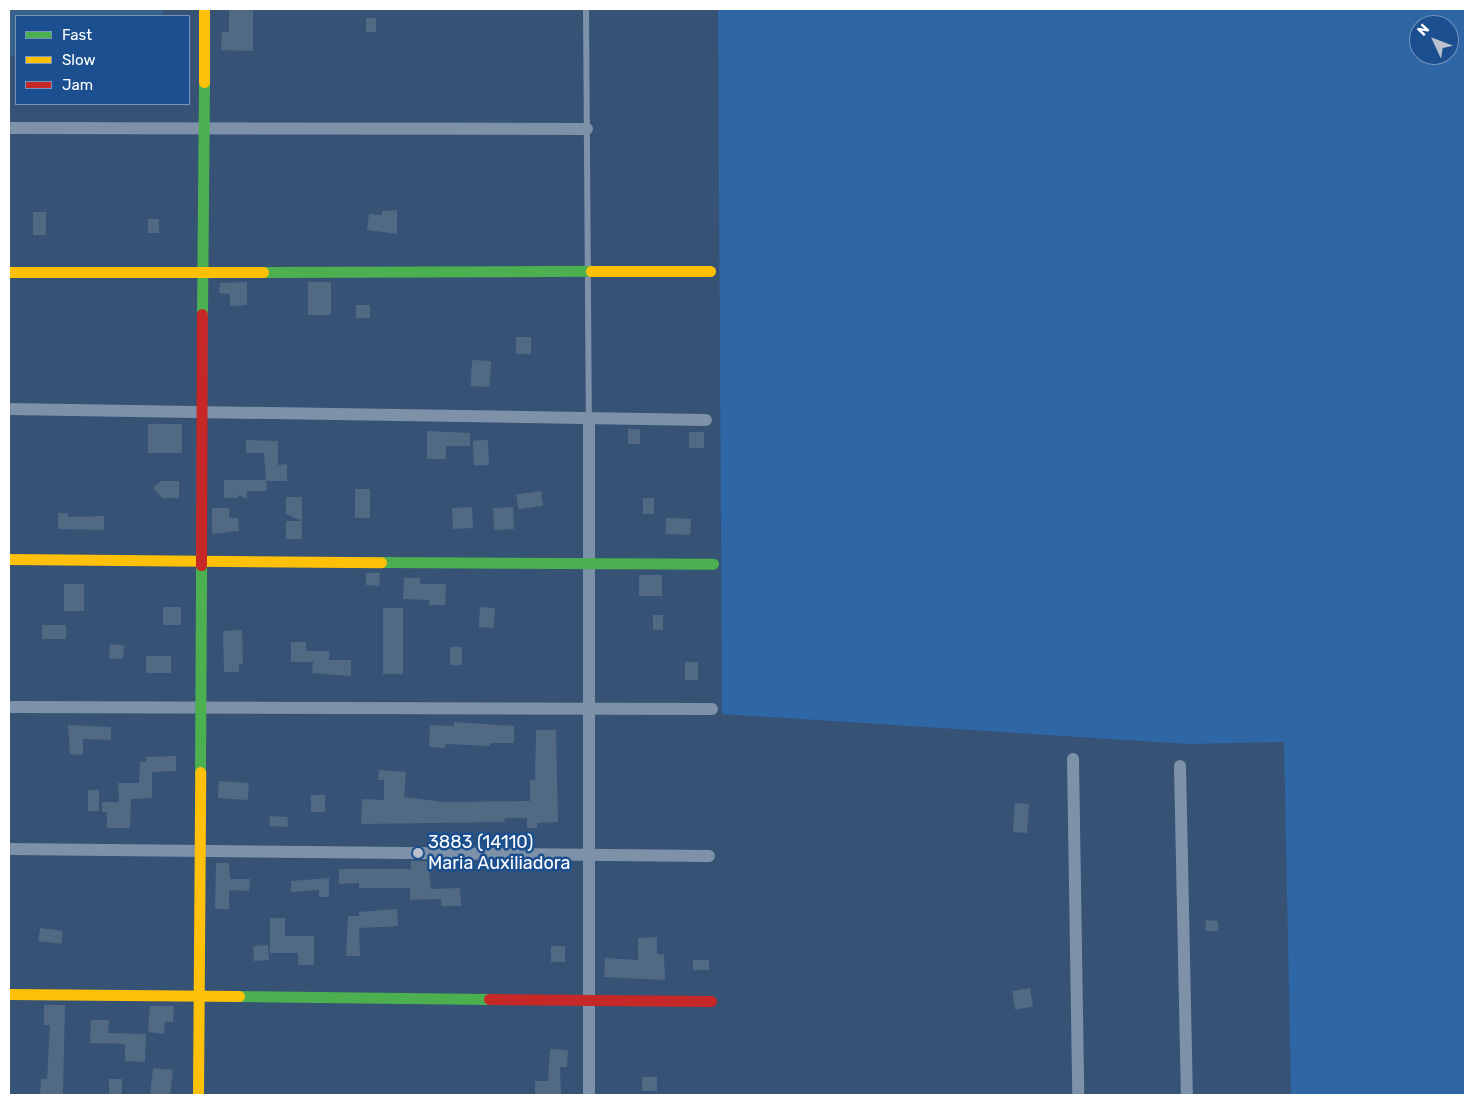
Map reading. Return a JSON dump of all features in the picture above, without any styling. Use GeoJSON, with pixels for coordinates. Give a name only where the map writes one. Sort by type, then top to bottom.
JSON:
{"type":"FeatureCollection","features":[{"type":"Feature","properties":{"kind":"street"},"geometry":{"type":"LineString","coordinates":[[198,1095],[204,9]]}},
{"type":"Feature","properties":{"kind":"street"},"geometry":{"type":"LineString","coordinates":[[9,128],[587,129]]}},
{"type":"Feature","properties":{"kind":"street"},"geometry":{"type":"LineString","coordinates":[[9,272],[710,271]]}},
{"type":"Feature","properties":{"kind":"street"},"geometry":{"type":"LineString","coordinates":[[9,409],[202,410],[706,420]]}},
{"type":"Feature","properties":{"kind":"street"},"geometry":{"type":"LineString","coordinates":[[588,418],[589,1095]]}},
{"type":"Feature","properties":{"kind":"street"},"geometry":{"type":"LineString","coordinates":[[9,559],[713,564]]}},
{"type":"Feature","properties":{"kind":"street"},"geometry":{"type":"LineString","coordinates":[[9,707],[712,709]]}},
{"type":"Feature","properties":{"kind":"street"},"geometry":{"type":"LineString","coordinates":[[1073,759],[1078,1095]]}},
{"type":"Feature","properties":{"kind":"street"},"geometry":{"type":"LineString","coordinates":[[1180,766],[1187,1095]]}},
{"type":"Feature","properties":{"kind":"street"},"geometry":{"type":"LineString","coordinates":[[9,849],[709,856]]}},
{"type":"Feature","properties":{"kind":"street"},"geometry":{"type":"LineString","coordinates":[[9,994],[711,1001]]}},
{"type":"Feature","properties":{"kind":"lane"},"geometry":{"type":"LineString","coordinates":[[586,9],[588,418]]}},
{"type":"Feature","properties":{"kind":"shaded area"},"geometry":{"type":"Polygon","coordinates":[[[9,9],[165,9],[162,15],[15,15],[15,55],[9,58],[9,9]]]}},
{"type":"Feature","properties":{"kind":"shaded area"},"geometry":{"type":"Polygon","coordinates":[[[718,9],[1465,9],[1465,1095],[1291,1095],[1284,742],[1188,744],[722,714],[718,9]]]}},
{"type":"Feature","properties":{"kind":"building"},"geometry":{"type":"Polygon","coordinates":[[[229,9],[253,9],[253,51],[221,50],[222,32],[229,32],[229,9]]]}},
{"type":"Feature","properties":{"kind":"building"},"geometry":{"type":"Polygon","coordinates":[[[366,18],[376,18],[376,32],[366,32],[366,18]]]}},
{"type":"Feature","properties":{"kind":"building"},"geometry":{"type":"Polygon","coordinates":[[[397,210],[397,234],[367,230],[369,214],[382,215],[382,211],[397,210]]]}},
{"type":"Feature","properties":{"kind":"building"},"geometry":{"type":"Polygon","coordinates":[[[33,212],[46,212],[46,235],[33,235],[33,212]]]}},
{"type":"Feature","properties":{"kind":"building"},"geometry":{"type":"Polygon","coordinates":[[[148,219],[159,219],[159,233],[148,233],[148,219]]]}},
{"type":"Feature","properties":{"kind":"building"},"geometry":{"type":"Polygon","coordinates":[[[247,282],[247,305],[230,306],[230,294],[219,293],[220,283],[247,282]]]}},
{"type":"Feature","properties":{"kind":"building"},"geometry":{"type":"Polygon","coordinates":[[[308,282],[331,282],[331,315],[308,315],[308,282]]]}},
{"type":"Feature","properties":{"kind":"building"},"geometry":{"type":"Polygon","coordinates":[[[356,305],[370,305],[370,318],[356,318],[356,305]]]}},
{"type":"Feature","properties":{"kind":"building"},"geometry":{"type":"Polygon","coordinates":[[[516,337],[531,337],[531,354],[516,354],[516,337]]]}},
{"type":"Feature","properties":{"kind":"building"},"geometry":{"type":"Polygon","coordinates":[[[472,360],[491,361],[490,387],[471,386],[472,360]]]}},
{"type":"Feature","properties":{"kind":"building"},"geometry":{"type":"Polygon","coordinates":[[[148,424],[182,424],[182,453],[148,453],[148,424]]]}},
{"type":"Feature","properties":{"kind":"building"},"geometry":{"type":"Polygon","coordinates":[[[628,429],[640,429],[640,444],[628,444],[628,429]]]}},
{"type":"Feature","properties":{"kind":"building"},"geometry":{"type":"Polygon","coordinates":[[[427,431],[470,433],[470,446],[446,446],[446,459],[427,459],[427,431]]]}},
{"type":"Feature","properties":{"kind":"building"},"geometry":{"type":"Polygon","coordinates":[[[689,432],[704,432],[704,448],[689,448],[689,432]]]}},
{"type":"Feature","properties":{"kind":"building"},"geometry":{"type":"Polygon","coordinates":[[[246,440],[278,441],[278,465],[287,464],[287,481],[266,481],[264,453],[246,453],[246,440]]]}},
{"type":"Feature","properties":{"kind":"building"},"geometry":{"type":"Polygon","coordinates":[[[488,440],[489,465],[474,466],[473,441],[488,440]]]}},
{"type":"Feature","properties":{"kind":"building"},"geometry":{"type":"Polygon","coordinates":[[[224,480],[266,480],[267,491],[247,491],[247,499],[238,495],[238,498],[224,498],[224,480]]]}},
{"type":"Feature","properties":{"kind":"building"},"geometry":{"type":"Polygon","coordinates":[[[161,481],[179,481],[179,498],[162,498],[153,488],[161,481]]]}},
{"type":"Feature","properties":{"kind":"building"},"geometry":{"type":"Polygon","coordinates":[[[355,489],[370,489],[370,518],[355,518],[355,489]]]}},
{"type":"Feature","properties":{"kind":"building"},"geometry":{"type":"Polygon","coordinates":[[[541,491],[543,506],[518,509],[516,494],[541,491]]]}},
{"type":"Feature","properties":{"kind":"building"},"geometry":{"type":"Polygon","coordinates":[[[286,497],[302,497],[302,521],[286,514],[286,497]]]}},
{"type":"Feature","properties":{"kind":"building"},"geometry":{"type":"Polygon","coordinates":[[[643,498],[654,498],[654,514],[643,514],[643,498]]]}},
{"type":"Feature","properties":{"kind":"building"},"geometry":{"type":"Polygon","coordinates":[[[472,507],[473,528],[453,529],[452,508],[472,507]]]}},
{"type":"Feature","properties":{"kind":"building"},"geometry":{"type":"Polygon","coordinates":[[[513,507],[514,529],[494,530],[493,508],[513,507]]]}},
{"type":"Feature","properties":{"kind":"building"},"geometry":{"type":"Polygon","coordinates":[[[212,508],[229,508],[229,518],[238,518],[239,531],[212,534],[212,508]]]}},
{"type":"Feature","properties":{"kind":"building"},"geometry":{"type":"Polygon","coordinates":[[[58,513],[68,513],[68,517],[104,516],[104,530],[58,529],[58,513]]]}},
{"type":"Feature","properties":{"kind":"building"},"geometry":{"type":"Polygon","coordinates":[[[666,518],[691,519],[690,535],[665,534],[666,518]]]}},
{"type":"Feature","properties":{"kind":"building"},"geometry":{"type":"Polygon","coordinates":[[[286,521],[302,521],[302,539],[286,539],[286,521]]]}},
{"type":"Feature","properties":{"kind":"building"},"geometry":{"type":"Polygon","coordinates":[[[366,573],[380,573],[379,586],[366,585],[366,573]]]}},
{"type":"Feature","properties":{"kind":"building"},"geometry":{"type":"Polygon","coordinates":[[[639,575],[662,575],[662,596],[639,596],[639,575]]]}},
{"type":"Feature","properties":{"kind":"building"},"geometry":{"type":"Polygon","coordinates":[[[404,578],[420,578],[420,584],[446,584],[445,605],[429,605],[429,600],[403,599],[404,578]]]}},
{"type":"Feature","properties":{"kind":"building"},"geometry":{"type":"Polygon","coordinates":[[[64,584],[84,584],[84,611],[64,611],[64,584]]]}},
{"type":"Feature","properties":{"kind":"building"},"geometry":{"type":"Polygon","coordinates":[[[163,607],[181,607],[181,625],[163,625],[163,607]]]}},
{"type":"Feature","properties":{"kind":"building"},"geometry":{"type":"Polygon","coordinates":[[[480,607],[495,608],[494,628],[479,627],[480,607]]]}},
{"type":"Feature","properties":{"kind":"building"},"geometry":{"type":"Polygon","coordinates":[[[383,608],[403,608],[403,674],[383,674],[383,608]]]}},
{"type":"Feature","properties":{"kind":"building"},"geometry":{"type":"Polygon","coordinates":[[[653,615],[663,615],[663,630],[653,630],[653,615]]]}},
{"type":"Feature","properties":{"kind":"building"},"geometry":{"type":"Polygon","coordinates":[[[42,625],[66,625],[66,639],[42,639],[42,625]]]}},
{"type":"Feature","properties":{"kind":"building"},"geometry":{"type":"Polygon","coordinates":[[[242,630],[243,664],[239,664],[239,672],[224,672],[223,631],[242,630]]]}},
{"type":"Feature","properties":{"kind":"building"},"geometry":{"type":"Polygon","coordinates":[[[291,642],[306,642],[306,651],[329,651],[329,660],[351,660],[351,676],[312,673],[313,662],[291,662],[291,642]]]}},
{"type":"Feature","properties":{"kind":"building"},"geometry":{"type":"Polygon","coordinates":[[[110,644],[124,645],[123,659],[109,658],[110,644]]]}},
{"type":"Feature","properties":{"kind":"building"},"geometry":{"type":"Polygon","coordinates":[[[450,647],[462,647],[462,665],[450,665],[450,647]]]}},
{"type":"Feature","properties":{"kind":"building"},"geometry":{"type":"Polygon","coordinates":[[[146,656],[171,656],[171,673],[146,673],[146,656]]]}},
{"type":"Feature","properties":{"kind":"building"},"geometry":{"type":"Polygon","coordinates":[[[685,662],[698,662],[698,680],[685,680],[685,662]]]}},
{"type":"Feature","properties":{"kind":"building"},"geometry":{"type":"Polygon","coordinates":[[[454,722],[514,726],[514,743],[490,743],[490,746],[445,744],[445,748],[429,747],[430,725],[454,726],[454,722]]]}},
{"type":"Feature","properties":{"kind":"building"},"geometry":{"type":"Polygon","coordinates":[[[68,725],[111,727],[111,740],[83,739],[83,755],[70,754],[68,725]]]}},
{"type":"Feature","properties":{"kind":"building"},"geometry":{"type":"Polygon","coordinates":[[[536,730],[556,730],[558,822],[537,823],[537,828],[527,828],[527,818],[505,818],[504,822],[361,824],[362,799],[384,800],[384,780],[378,780],[379,770],[406,772],[404,797],[445,802],[530,801],[530,780],[535,780],[536,730]]]}},
{"type":"Feature","properties":{"kind":"building"},"geometry":{"type":"Polygon","coordinates":[[[176,756],[176,771],[152,772],[152,798],[131,799],[130,828],[107,828],[107,812],[102,812],[102,802],[119,802],[118,783],[139,783],[140,762],[146,762],[146,757],[176,756]]]}},
{"type":"Feature","properties":{"kind":"building"},"geometry":{"type":"Polygon","coordinates":[[[219,781],[249,783],[248,800],[218,798],[219,781]]]}},
{"type":"Feature","properties":{"kind":"building"},"geometry":{"type":"Polygon","coordinates":[[[88,790],[99,790],[99,811],[88,811],[88,790]]]}},
{"type":"Feature","properties":{"kind":"building"},"geometry":{"type":"Polygon","coordinates":[[[311,795],[325,795],[325,812],[311,812],[311,795]]]}},
{"type":"Feature","properties":{"kind":"building"},"geometry":{"type":"Polygon","coordinates":[[[1015,803],[1029,804],[1027,833],[1013,832],[1015,803]]]}},
{"type":"Feature","properties":{"kind":"building"},"geometry":{"type":"Polygon","coordinates":[[[270,816],[288,817],[287,827],[269,826],[270,816]]]}},
{"type":"Feature","properties":{"kind":"building"},"geometry":{"type":"Polygon","coordinates":[[[411,861],[428,861],[431,889],[460,888],[461,906],[441,906],[441,899],[410,900],[410,888],[359,888],[359,883],[339,884],[339,869],[411,869],[411,861]]]}},
{"type":"Feature","properties":{"kind":"building"},"geometry":{"type":"Polygon","coordinates":[[[216,863],[229,863],[230,879],[250,879],[249,891],[229,890],[229,909],[215,909],[216,863]]]}},
{"type":"Feature","properties":{"kind":"building"},"geometry":{"type":"Polygon","coordinates":[[[329,878],[329,897],[319,897],[319,890],[291,892],[291,881],[329,878]]]}},
{"type":"Feature","properties":{"kind":"building"},"geometry":{"type":"Polygon","coordinates":[[[397,909],[398,926],[359,928],[360,956],[346,956],[348,916],[359,916],[359,912],[397,909]]]}},
{"type":"Feature","properties":{"kind":"building"},"geometry":{"type":"Polygon","coordinates":[[[270,918],[285,918],[285,936],[314,936],[314,965],[298,965],[298,953],[270,953],[270,918]]]}},
{"type":"Feature","properties":{"kind":"building"},"geometry":{"type":"Polygon","coordinates":[[[1206,920],[1218,921],[1218,931],[1205,931],[1206,920]]]}},
{"type":"Feature","properties":{"kind":"building"},"geometry":{"type":"Polygon","coordinates":[[[40,928],[63,931],[61,944],[38,941],[40,928]]]}},
{"type":"Feature","properties":{"kind":"building"},"geometry":{"type":"Polygon","coordinates":[[[657,937],[657,954],[664,954],[665,980],[604,977],[605,958],[638,960],[638,938],[657,937]]]}},
{"type":"Feature","properties":{"kind":"building"},"geometry":{"type":"Polygon","coordinates":[[[268,945],[269,960],[254,961],[253,946],[268,945]]]}},
{"type":"Feature","properties":{"kind":"building"},"geometry":{"type":"Polygon","coordinates":[[[551,946],[565,946],[565,962],[551,962],[551,946]]]}},
{"type":"Feature","properties":{"kind":"building"},"geometry":{"type":"Polygon","coordinates":[[[693,960],[709,960],[709,970],[693,970],[693,960]]]}},
{"type":"Feature","properties":{"kind":"building"},"geometry":{"type":"Polygon","coordinates":[[[1030,988],[1033,1007],[1015,1010],[1012,991],[1030,988]]]}},
{"type":"Feature","properties":{"kind":"building"},"geometry":{"type":"Polygon","coordinates":[[[44,1005],[65,1005],[63,1095],[40,1095],[41,1079],[47,1079],[50,1025],[44,1025],[44,1005]]]}},
{"type":"Feature","properties":{"kind":"building"},"geometry":{"type":"Polygon","coordinates":[[[150,1006],[174,1006],[173,1022],[165,1022],[164,1034],[148,1032],[150,1006]]]}},
{"type":"Feature","properties":{"kind":"building"},"geometry":{"type":"Polygon","coordinates":[[[91,1020],[109,1020],[108,1033],[146,1034],[145,1062],[125,1061],[125,1044],[90,1043],[91,1020]]]}},
{"type":"Feature","properties":{"kind":"building"},"geometry":{"type":"Polygon","coordinates":[[[550,1049],[568,1050],[567,1067],[560,1067],[561,1094],[535,1095],[535,1081],[548,1081],[550,1049]]]}},
{"type":"Feature","properties":{"kind":"building"},"geometry":{"type":"Polygon","coordinates":[[[153,1068],[173,1070],[170,1095],[150,1095],[153,1068]]]}},
{"type":"Feature","properties":{"kind":"building"},"geometry":{"type":"Polygon","coordinates":[[[642,1077],[657,1077],[657,1091],[642,1091],[642,1077]]]}},
{"type":"Feature","properties":{"kind":"building"},"geometry":{"type":"Polygon","coordinates":[[[109,1079],[122,1079],[122,1095],[109,1095],[109,1079]]]}},
{"type":"Feature","properties":{"kind":"traffic: fast"},"geometry":{"type":"LineString","coordinates":[[202,314],[204,82]]}},
{"type":"Feature","properties":{"kind":"traffic: fast"},"geometry":{"type":"LineString","coordinates":[[263,272],[591,271]]}},
{"type":"Feature","properties":{"kind":"traffic: fast"},"geometry":{"type":"LineString","coordinates":[[381,562],[713,564]]}},
{"type":"Feature","properties":{"kind":"traffic: fast"},"geometry":{"type":"LineString","coordinates":[[200,772],[201,565]]}},
{"type":"Feature","properties":{"kind":"traffic: fast"},"geometry":{"type":"LineString","coordinates":[[239,996],[489,999]]}},
{"type":"Feature","properties":{"kind":"traffic: slow"},"geometry":{"type":"LineString","coordinates":[[204,9],[204,82]]}},
{"type":"Feature","properties":{"kind":"traffic: slow"},"geometry":{"type":"LineString","coordinates":[[591,271],[710,271]]}},
{"type":"Feature","properties":{"kind":"traffic: slow"},"geometry":{"type":"LineString","coordinates":[[9,272],[263,272]]}},
{"type":"Feature","properties":{"kind":"traffic: slow"},"geometry":{"type":"LineString","coordinates":[[9,559],[381,562]]}},
{"type":"Feature","properties":{"kind":"traffic: slow"},"geometry":{"type":"LineString","coordinates":[[198,1095],[200,772]]}},
{"type":"Feature","properties":{"kind":"traffic: slow"},"geometry":{"type":"LineString","coordinates":[[9,994],[239,996]]}},
{"type":"Feature","properties":{"kind":"traffic: jam"},"geometry":{"type":"LineString","coordinates":[[201,565],[202,314]]}},
{"type":"Feature","properties":{"kind":"traffic: jam"},"geometry":{"type":"LineString","coordinates":[[489,999],[711,1001]]}},
{"type":"Feature","properties":{"kind":"place","name":"3883 (14110) Maria Auxiliadora"},"geometry":{"type":"Point","coordinates":[418,853]}}]}
